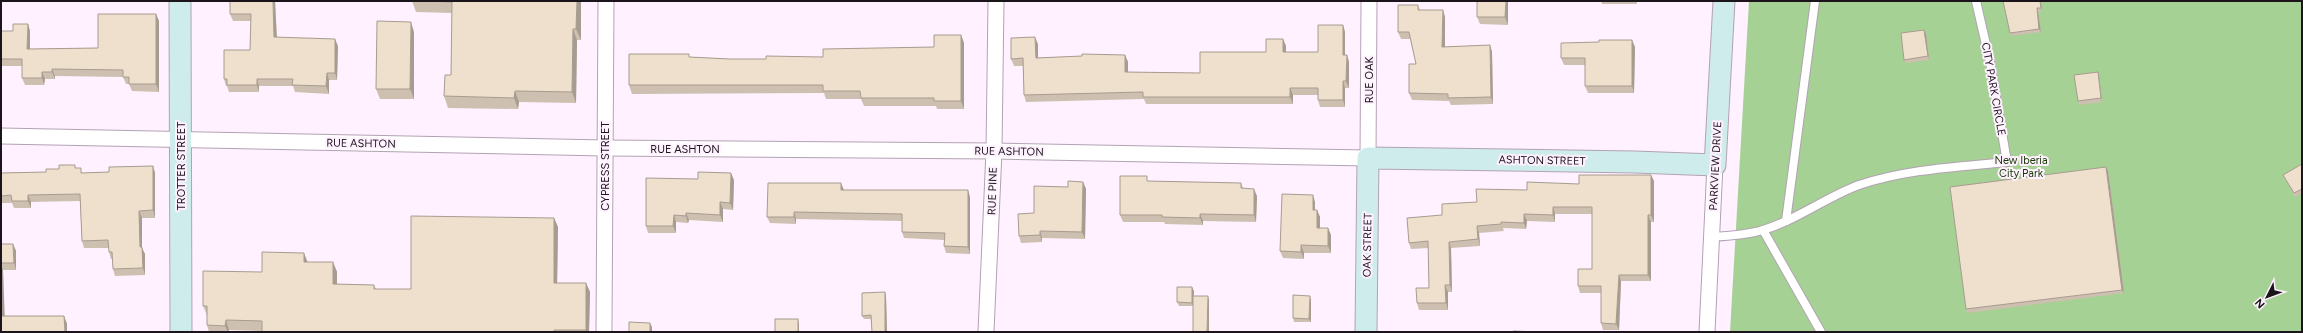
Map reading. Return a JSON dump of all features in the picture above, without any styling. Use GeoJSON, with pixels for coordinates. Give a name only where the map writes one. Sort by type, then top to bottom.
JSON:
{"type":"FeatureCollection","features":[{"type":"Feature","properties":{"kind":"main road","name":"TROTTER STREET"},"geometry":{"type":"LineString","coordinates":[[180,1],[181,332]]}},
{"type":"Feature","properties":{"kind":"main road","name":"PARKVIEW DRIVE"},"geometry":{"type":"LineString","coordinates":[[1715,165],[1724,1]]}},
{"type":"Feature","properties":{"kind":"main road","name":"ASHTON STREET"},"geometry":{"type":"LineString","coordinates":[[1368,158],[1635,162],[1715,165]]}},
{"type":"Feature","properties":{"kind":"main road","name":"OAK STREET"},"geometry":{"type":"LineString","coordinates":[[1366,332],[1368,158]]}},
{"type":"Feature","properties":{"kind":"street","name":"CYPRESS STREET"},"geometry":{"type":"LineString","coordinates":[[604,332],[606,1]]}},
{"type":"Feature","properties":{"kind":"street","name":"RUE PINE"},"geometry":{"type":"LineString","coordinates":[[986,332],[994,151],[996,1]]}},
{"type":"Feature","properties":{"kind":"street","name":"RUE OAK"},"geometry":{"type":"LineString","coordinates":[[1368,158],[1369,1]]}},
{"type":"Feature","properties":{"kind":"street","name":"RUE ASHTON"},"geometry":{"type":"LineString","coordinates":[[1,136],[605,148],[994,151],[1368,158]]}},
{"type":"Feature","properties":{"kind":"street","name":"PARKVIEW DRIVE"},"geometry":{"type":"LineString","coordinates":[[1706,332],[1715,165]]}},
{"type":"Feature","properties":{"kind":"lane"},"geometry":{"type":"LineString","coordinates":[[1786,221],[1815,1]]}},
{"type":"Feature","properties":{"kind":"lane","name":"CITY PARK CIRCLE"},"geometry":{"type":"LineString","coordinates":[[1711,237],[1743,235],[1763,230],[1786,221],[1832,196],[1860,185],[1916,170],[2007,162],[1990,62],[1976,1]]}},
{"type":"Feature","properties":{"kind":"lane"},"geometry":{"type":"LineString","coordinates":[[1763,230],[1821,332]]}},
{"type":"Feature","properties":{"kind":"green space","name":"New Iberia City Park"},"geometry":{"type":"Polygon","coordinates":[[[1749,1],[2302,1],[2302,332],[1730,332],[1749,1]]]}},
{"type":"Feature","properties":{"kind":"building"},"geometry":{"type":"Polygon","coordinates":[[[230,1],[273,1],[274,37],[335,39],[335,73],[327,73],[326,86],[292,85],[293,79],[257,79],[257,85],[227,85],[227,79],[224,79],[224,50],[250,50],[251,14],[230,14],[230,1]]]}},
{"type":"Feature","properties":{"kind":"building"},"geometry":{"type":"Polygon","coordinates":[[[426,1],[577,1],[576,29],[573,29],[572,92],[515,91],[514,98],[444,96],[445,75],[451,75],[452,2],[426,1]]]}},
{"type":"Feature","properties":{"kind":"building"},"geometry":{"type":"Polygon","coordinates":[[[1477,1],[1506,1],[1505,17],[1477,17],[1477,1]]]}},
{"type":"Feature","properties":{"kind":"building"},"geometry":{"type":"Polygon","coordinates":[[[2003,1],[2040,1],[2041,8],[2037,8],[2039,29],[2010,33],[2003,1]]]}},
{"type":"Feature","properties":{"kind":"building"},"geometry":{"type":"Polygon","coordinates":[[[1398,5],[1418,5],[1418,10],[1443,10],[1442,47],[1490,45],[1491,97],[1448,98],[1448,94],[1409,93],[1409,64],[1416,64],[1409,32],[1398,32],[1398,5]]]}},
{"type":"Feature","properties":{"kind":"building"},"geometry":{"type":"Polygon","coordinates":[[[98,14],[156,14],[156,84],[129,84],[129,77],[123,77],[123,70],[52,69],[52,72],[42,72],[42,78],[22,78],[22,59],[1,59],[1,31],[13,31],[13,24],[28,24],[27,49],[98,48],[98,14]]]}},
{"type":"Feature","properties":{"kind":"building"},"geometry":{"type":"Polygon","coordinates":[[[377,21],[411,22],[410,89],[376,89],[377,21]]]}},
{"type":"Feature","properties":{"kind":"building"},"geometry":{"type":"Polygon","coordinates":[[[1318,25],[1343,25],[1343,55],[1347,55],[1346,81],[1343,81],[1343,100],[1318,100],[1318,88],[1290,88],[1290,97],[1143,97],[1143,92],[1024,95],[1023,58],[1011,59],[1011,38],[1035,37],[1036,58],[1082,56],[1082,54],[1125,55],[1125,72],[1200,73],[1200,52],[1266,52],[1266,39],[1283,39],[1283,52],[1318,52],[1318,25]]]}},
{"type":"Feature","properties":{"kind":"building"},"geometry":{"type":"Polygon","coordinates":[[[1924,30],[1928,56],[1904,60],[1901,33],[1924,30]]]}},
{"type":"Feature","properties":{"kind":"building"},"geometry":{"type":"Polygon","coordinates":[[[934,35],[961,35],[961,101],[934,101],[934,98],[861,98],[860,91],[823,91],[823,85],[629,85],[629,54],[689,54],[689,57],[730,59],[766,59],[766,56],[823,57],[823,49],[934,47],[934,35]]]}},
{"type":"Feature","properties":{"kind":"building"},"geometry":{"type":"Polygon","coordinates":[[[1599,40],[1632,40],[1632,86],[1585,86],[1585,58],[1561,58],[1561,43],[1599,42],[1599,40]]]}},
{"type":"Feature","properties":{"kind":"building"},"geometry":{"type":"Polygon","coordinates":[[[2098,72],[2101,98],[2078,101],[2074,75],[2098,72]]]}},
{"type":"Feature","properties":{"kind":"building"},"geometry":{"type":"Polygon","coordinates":[[[2302,164],[2302,189],[2294,193],[2283,175],[2302,164]]]}},
{"type":"Feature","properties":{"kind":"building"},"geometry":{"type":"Polygon","coordinates":[[[59,165],[75,165],[75,168],[81,168],[81,173],[109,172],[109,167],[153,166],[153,210],[139,211],[140,247],[142,247],[143,268],[113,269],[112,252],[109,252],[108,240],[82,241],[80,194],[28,195],[28,201],[12,201],[11,195],[1,196],[1,173],[46,172],[46,169],[59,169],[59,165]]]}},
{"type":"Feature","properties":{"kind":"building"},"geometry":{"type":"Polygon","coordinates":[[[2106,167],[2122,290],[1966,309],[1950,187],[2106,167]]]}},
{"type":"Feature","properties":{"kind":"building"},"geometry":{"type":"Polygon","coordinates":[[[698,172],[731,173],[730,203],[720,202],[720,215],[686,213],[686,216],[674,215],[673,226],[646,226],[646,178],[698,179],[698,172]]]}},
{"type":"Feature","properties":{"kind":"building"},"geometry":{"type":"Polygon","coordinates":[[[1579,175],[1651,175],[1651,215],[1648,215],[1648,275],[1619,275],[1616,324],[1601,323],[1601,286],[1578,286],[1578,269],[1592,269],[1592,207],[1553,207],[1553,215],[1524,214],[1524,223],[1501,222],[1501,224],[1477,226],[1478,239],[1449,242],[1450,285],[1445,285],[1446,303],[1417,303],[1416,288],[1429,288],[1428,241],[1409,243],[1407,218],[1442,215],[1442,204],[1477,202],[1476,189],[1527,190],[1527,182],[1579,184],[1579,175]]]}},
{"type":"Feature","properties":{"kind":"building"},"geometry":{"type":"Polygon","coordinates":[[[1120,176],[1147,176],[1147,181],[1241,183],[1241,188],[1254,189],[1254,215],[1200,214],[1200,218],[1162,217],[1162,215],[1120,215],[1120,176]]]}},
{"type":"Feature","properties":{"kind":"building"},"geometry":{"type":"Polygon","coordinates":[[[1068,181],[1083,182],[1082,232],[1040,231],[1040,235],[1019,236],[1018,214],[1034,213],[1034,186],[1068,187],[1068,181]]]}},
{"type":"Feature","properties":{"kind":"building"},"geometry":{"type":"Polygon","coordinates":[[[768,183],[841,183],[841,190],[968,190],[968,247],[944,246],[945,233],[902,232],[902,214],[794,212],[794,217],[767,217],[768,183]]]}},
{"type":"Feature","properties":{"kind":"building"},"geometry":{"type":"Polygon","coordinates":[[[1282,194],[1313,195],[1313,210],[1317,210],[1317,228],[1328,228],[1328,246],[1301,245],[1301,252],[1280,251],[1282,194]]]}},
{"type":"Feature","properties":{"kind":"building"},"geometry":{"type":"Polygon","coordinates":[[[411,216],[554,218],[554,283],[586,283],[586,330],[554,330],[554,332],[262,332],[262,321],[226,320],[225,326],[207,325],[207,306],[203,306],[203,271],[262,272],[262,252],[304,253],[304,262],[333,262],[333,284],[374,285],[374,289],[411,289],[411,216]]]}},
{"type":"Feature","properties":{"kind":"building"},"geometry":{"type":"Polygon","coordinates":[[[1,244],[13,244],[14,263],[1,263],[1,244]]]}},
{"type":"Feature","properties":{"kind":"building"},"geometry":{"type":"Polygon","coordinates":[[[1,280],[2,316],[64,316],[65,332],[1,332],[1,280]]]}},
{"type":"Feature","properties":{"kind":"building"},"geometry":{"type":"Polygon","coordinates":[[[1177,287],[1192,287],[1192,303],[1177,302],[1177,287]]]}},
{"type":"Feature","properties":{"kind":"building"},"geometry":{"type":"Polygon","coordinates":[[[885,292],[885,332],[872,332],[871,315],[862,316],[862,293],[885,292]]]}},
{"type":"Feature","properties":{"kind":"building"},"geometry":{"type":"Polygon","coordinates":[[[1293,295],[1310,296],[1309,319],[1293,318],[1293,295]]]}},
{"type":"Feature","properties":{"kind":"building"},"geometry":{"type":"Polygon","coordinates":[[[1193,296],[1208,296],[1207,332],[1193,332],[1193,296]]]}},
{"type":"Feature","properties":{"kind":"building"},"geometry":{"type":"Polygon","coordinates":[[[775,319],[798,319],[798,332],[775,332],[775,319]]]}},
{"type":"Feature","properties":{"kind":"building"},"geometry":{"type":"Polygon","coordinates":[[[629,322],[650,323],[650,332],[629,332],[629,322]]]}},
{"type":"Feature","properties":{"kind":"building"},"geometry":{"type":"Polygon","coordinates":[[[1513,331],[1539,332],[1513,332],[1513,331]]]}}]}
